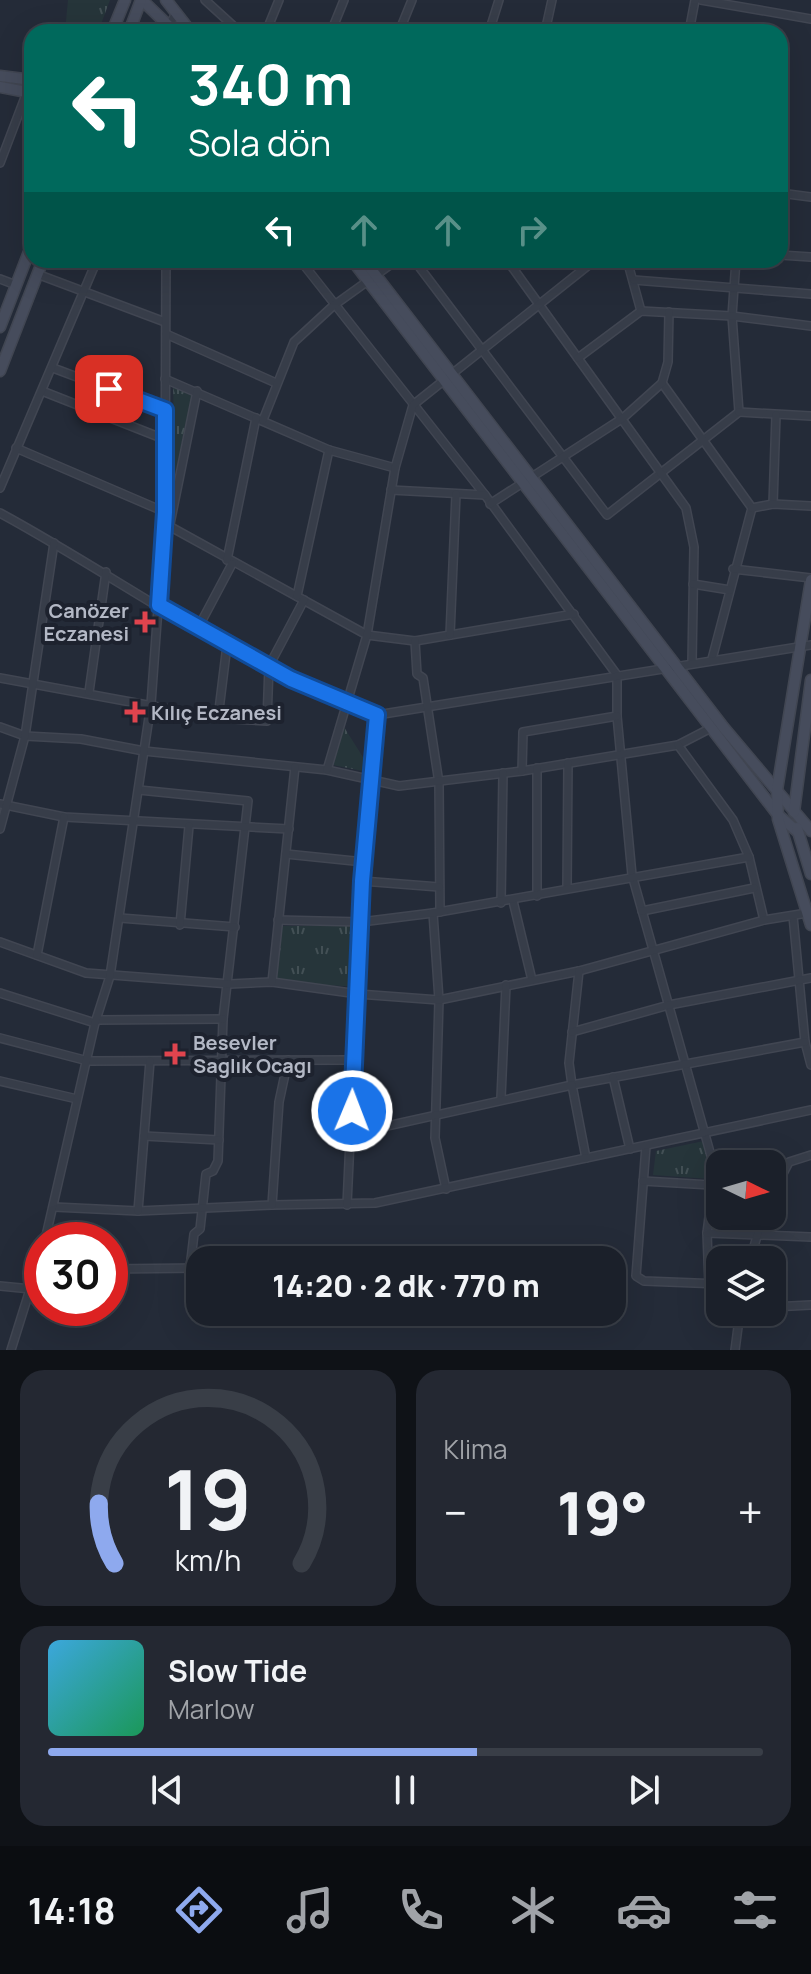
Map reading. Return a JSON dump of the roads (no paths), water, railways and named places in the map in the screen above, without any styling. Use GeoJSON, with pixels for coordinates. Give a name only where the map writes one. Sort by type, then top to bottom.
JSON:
{"type":"FeatureCollection","features":[{"type":"Feature","properties":{"kind":"street"},"geometry":{"type":"LineString","coordinates":[[115,24],[125,0]]}},
{"type":"Feature","properties":{"kind":"street"},"geometry":{"type":"LineString","coordinates":[[132,24],[141,0],[164,24]]}},
{"type":"Feature","properties":{"kind":"street"},"geometry":{"type":"LineString","coordinates":[[166,0],[185,24]]}},
{"type":"Feature","properties":{"kind":"street"},"geometry":{"type":"LineString","coordinates":[[205,0],[231,24]]}},
{"type":"Feature","properties":{"kind":"street"},"geometry":{"type":"LineString","coordinates":[[269,24],[279,0]]}},
{"type":"Feature","properties":{"kind":"street"},"geometry":{"type":"LineString","coordinates":[[334,24],[344,0]]}},
{"type":"Feature","properties":{"kind":"street"},"geometry":{"type":"LineString","coordinates":[[402,24],[412,0]]}},
{"type":"Feature","properties":{"kind":"street"},"geometry":{"type":"LineString","coordinates":[[492,24],[499,0]]}},
{"type":"Feature","properties":{"kind":"street"},"geometry":{"type":"LineString","coordinates":[[547,24],[552,0]]}},
{"type":"Feature","properties":{"kind":"street"},"geometry":{"type":"LineString","coordinates":[[691,24],[698,0],[811,19]]}},
{"type":"Feature","properties":{"kind":"street"},"geometry":{"type":"LineString","coordinates":[[172,24],[176,13]]}},
{"type":"Feature","properties":{"kind":"street"},"geometry":{"type":"LineString","coordinates":[[0,76],[24,79]]}},
{"type":"Feature","properties":{"kind":"street"},"geometry":{"type":"LineString","coordinates":[[0,87],[24,91]]}},
{"type":"Feature","properties":{"kind":"street"},"geometry":{"type":"LineString","coordinates":[[0,163],[24,106]]}},
{"type":"Feature","properties":{"kind":"street"},"geometry":{"type":"LineString","coordinates":[[788,194],[811,197]]}},
{"type":"Feature","properties":{"kind":"street"},"geometry":{"type":"LineString","coordinates":[[788,256],[811,257]]}},
{"type":"Feature","properties":{"kind":"street"},"geometry":{"type":"LineString","coordinates":[[0,327],[24,264]]}},
{"type":"Feature","properties":{"kind":"street"},"geometry":{"type":"LineString","coordinates":[[0,371],[40,268]]}},
{"type":"Feature","properties":{"kind":"street"},"geometry":{"type":"LineString","coordinates":[[0,488],[94,268]]}},
{"type":"Feature","properties":{"kind":"street"},"geometry":{"type":"LineString","coordinates":[[50,1222],[77,1099],[110,976],[151,704],[165,512],[166,268]]}},
{"type":"Feature","properties":{"kind":"street"},"geometry":{"type":"LineString","coordinates":[[306,268],[485,495],[617,675],[617,716],[632,875],[710,1150]]}},
{"type":"Feature","properties":{"kind":"street"},"geometry":{"type":"LineString","coordinates":[[360,268],[448,376],[778,815],[798,832]]}},
{"type":"Feature","properties":{"kind":"street"},"geometry":{"type":"LineString","coordinates":[[367,268],[372,279]]}},
{"type":"Feature","properties":{"kind":"street"},"geometry":{"type":"LineString","coordinates":[[198,628],[229,562],[260,419],[294,342],[333,306],[386,268]]}},
{"type":"Feature","properties":{"kind":"street"},"geometry":{"type":"LineString","coordinates":[[420,268],[607,515],[739,412],[811,416]]}},
{"type":"Feature","properties":{"kind":"street"},"geometry":{"type":"LineString","coordinates":[[513,268],[686,508],[694,547],[692,662]]}},
{"type":"Feature","properties":{"kind":"street"},"geometry":{"type":"LineString","coordinates":[[327,770],[367,635],[395,468],[413,405],[584,268]]}},
{"type":"Feature","properties":{"kind":"street"},"geometry":{"type":"LineString","coordinates":[[630,268],[641,311]]}},
{"type":"Feature","properties":{"kind":"street"},"geometry":{"type":"LineString","coordinates":[[735,268],[732,316],[739,412]]}},
{"type":"Feature","properties":{"kind":"street"},"geometry":{"type":"LineString","coordinates":[[37,274],[165,322]]}},
{"type":"Feature","properties":{"kind":"street"},"geometry":{"type":"LineString","coordinates":[[0,279],[16,285]]}},
{"type":"Feature","properties":{"kind":"street"},"geometry":{"type":"LineString","coordinates":[[634,280],[811,294]]}},
{"type":"Feature","properties":{"kind":"street"},"geometry":{"type":"LineString","coordinates":[[578,358],[641,311],[732,316],[811,326]]}},
{"type":"Feature","properties":{"kind":"street"},"geometry":{"type":"LineString","coordinates":[[490,504],[565,459],[623,418],[662,383],[668,362],[669,312]]}},
{"type":"Feature","properties":{"kind":"street"},"geometry":{"type":"LineString","coordinates":[[166,334],[276,383]]}},
{"type":"Feature","properties":{"kind":"street"},"geometry":{"type":"LineString","coordinates":[[53,368],[165,410]]}},
{"type":"Feature","properties":{"kind":"street"},"geometry":{"type":"LineString","coordinates":[[165,379],[329,450],[395,468]]}},
{"type":"Feature","properties":{"kind":"street"},"geometry":{"type":"LineString","coordinates":[[662,383],[752,508]]}},
{"type":"Feature","properties":{"kind":"street"},"geometry":{"type":"LineString","coordinates":[[42,391],[164,439]]}},
{"type":"Feature","properties":{"kind":"street"},"geometry":{"type":"LineString","coordinates":[[169,526],[197,391]]}},
{"type":"Feature","properties":{"kind":"street"},"geometry":{"type":"LineString","coordinates":[[773,504],[776,415]]}},
{"type":"Feature","properties":{"kind":"street"},"geometry":{"type":"LineString","coordinates":[[16,448],[165,512]]}},
{"type":"Feature","properties":{"kind":"street"},"geometry":{"type":"LineString","coordinates":[[0,678],[218,718],[267,721],[269,666],[300,598],[329,450]]}},
{"type":"Feature","properties":{"kind":"street"},"geometry":{"type":"LineString","coordinates":[[527,481],[811,831]]}},
{"type":"Feature","properties":{"kind":"street"},"geometry":{"type":"LineString","coordinates":[[391,490],[485,495]]}},
{"type":"Feature","properties":{"kind":"street"},"geometry":{"type":"LineString","coordinates":[[450,635],[456,494]]}},
{"type":"Feature","properties":{"kind":"street"},"geometry":{"type":"LineString","coordinates":[[752,508],[773,504],[811,506]]}},
{"type":"Feature","properties":{"kind":"street"},"geometry":{"type":"LineString","coordinates":[[712,659],[733,569],[752,508]]}},
{"type":"Feature","properties":{"kind":"street"},"geometry":{"type":"LineString","coordinates":[[165,512],[169,526],[229,562],[367,635],[415,641],[574,614]]}},
{"type":"Feature","properties":{"kind":"street"},"geometry":{"type":"LineString","coordinates":[[0,513],[227,645],[347,705],[377,715],[806,645]]}},
{"type":"Feature","properties":{"kind":"street"},"geometry":{"type":"LineString","coordinates":[[0,829],[3,805],[25,736],[54,543]]}},
{"type":"Feature","properties":{"kind":"street"},"geometry":{"type":"LineString","coordinates":[[733,569],[811,579],[806,645],[777,790],[778,815],[811,925]]}},
{"type":"Feature","properties":{"kind":"street"},"geometry":{"type":"LineString","coordinates":[[89,692],[106,572]]}},
{"type":"Feature","properties":{"kind":"street"},"geometry":{"type":"LineString","coordinates":[[693,584],[730,590]]}},
{"type":"Feature","properties":{"kind":"street"},"geometry":{"type":"LineString","coordinates":[[415,641],[417,674],[423,678],[439,783],[439,887],[436,912],[439,1000],[435,1138],[446,1189]]}},
{"type":"Feature","properties":{"kind":"street"},"geometry":{"type":"LineString","coordinates":[[218,718],[227,645]]}},
{"type":"Feature","properties":{"kind":"street"},"geometry":{"type":"LineString","coordinates":[[811,680],[794,809],[811,874]]}},
{"type":"Feature","properties":{"kind":"street"},"geometry":{"type":"LineString","coordinates":[[347,1205],[362,881],[377,715]]}},
{"type":"Feature","properties":{"kind":"street"},"geometry":{"type":"LineString","coordinates":[[522,771],[523,732],[617,716]]}},
{"type":"Feature","properties":{"kind":"street"},"geometry":{"type":"LineString","coordinates":[[0,727],[25,736],[81,739],[144,751],[327,770],[399,786],[522,771],[678,745],[711,728]]}},
{"type":"Feature","properties":{"kind":"street"},"geometry":{"type":"LineString","coordinates":[[678,745],[733,820],[749,857],[764,920]]}},
{"type":"Feature","properties":{"kind":"street"},"geometry":{"type":"LineString","coordinates":[[567,888],[568,763]]}},
{"type":"Feature","properties":{"kind":"street"},"geometry":{"type":"LineString","coordinates":[[272,982],[295,767]]}},
{"type":"Feature","properties":{"kind":"street"},"geometry":{"type":"LineString","coordinates":[[537,768],[537,896]]}},
{"type":"Feature","properties":{"kind":"street"},"geometry":{"type":"LineString","coordinates":[[501,903],[503,773]]}},
{"type":"Feature","properties":{"kind":"street"},"geometry":{"type":"LineString","coordinates":[[139,790],[248,801],[230,984],[223,1019],[218,1161],[213,1171],[206,1174],[200,1229],[194,1234],[193,1246]]}},
{"type":"Feature","properties":{"kind":"street"},"geometry":{"type":"LineString","coordinates":[[3,805],[64,817],[289,829]]}},
{"type":"Feature","properties":{"kind":"street"},"geometry":{"type":"LineString","coordinates":[[37,955],[64,817]]}},
{"type":"Feature","properties":{"kind":"street"},"geometry":{"type":"LineString","coordinates":[[180,925],[189,826]]}},
{"type":"Feature","properties":{"kind":"street"},"geometry":{"type":"LineString","coordinates":[[286,854],[364,862]]}},
{"type":"Feature","properties":{"kind":"street"},"geometry":{"type":"LineString","coordinates":[[278,920],[361,922],[436,912],[513,901],[632,875],[749,857]]}},
{"type":"Feature","properties":{"kind":"street"},"geometry":{"type":"LineString","coordinates":[[362,881],[439,887]]}},
{"type":"Feature","properties":{"kind":"street"},"geometry":{"type":"LineString","coordinates":[[642,911],[754,888]]}},
{"type":"Feature","properties":{"kind":"street"},"geometry":{"type":"LineString","coordinates":[[513,901],[532,980]]}},
{"type":"Feature","properties":{"kind":"street"},"geometry":{"type":"LineString","coordinates":[[0,942],[86,973],[230,984],[272,982],[358,994],[439,1000],[579,971],[764,920],[807,913]]}},
{"type":"Feature","properties":{"kind":"street"},"geometry":{"type":"LineString","coordinates":[[793,916],[805,1042],[811,1065]]}},
{"type":"Feature","properties":{"kind":"street"},"geometry":{"type":"LineString","coordinates":[[120,918],[235,927]]}},
{"type":"Feature","properties":{"kind":"street"},"geometry":{"type":"LineString","coordinates":[[579,971],[569,1063],[586,1158]]}},
{"type":"Feature","properties":{"kind":"street"},"geometry":{"type":"LineString","coordinates":[[572,1032],[669,1005],[811,978]]}},
{"type":"Feature","properties":{"kind":"street"},"geometry":{"type":"LineString","coordinates":[[501,1098],[506,985]]}},
{"type":"Feature","properties":{"kind":"street"},"geometry":{"type":"LineString","coordinates":[[0,993],[97,1021],[223,1019]]}},
{"type":"Feature","properties":{"kind":"street"},"geometry":{"type":"LineString","coordinates":[[0,1038],[88,1061],[220,1063],[353,1060]]}},
{"type":"Feature","properties":{"kind":"street"},"geometry":{"type":"LineString","coordinates":[[351,1134],[436,1117],[501,1098],[805,1042]]}},
{"type":"Feature","properties":{"kind":"street"},"geometry":{"type":"LineString","coordinates":[[272,1205],[279,1102],[288,1060]]}},
{"type":"Feature","properties":{"kind":"street"},"geometry":{"type":"LineString","coordinates":[[138,1211],[150,1061]]}},
{"type":"Feature","properties":{"kind":"street"},"geometry":{"type":"LineString","coordinates":[[613,1077],[630,1149]]}},
{"type":"Feature","properties":{"kind":"street"},"geometry":{"type":"LineString","coordinates":[[0,1081],[77,1099]]}},
{"type":"Feature","properties":{"kind":"street"},"geometry":{"type":"LineString","coordinates":[[54,1207],[138,1211],[375,1203],[811,1110]]}},
{"type":"Feature","properties":{"kind":"street"},"geometry":{"type":"LineString","coordinates":[[144,1136],[219,1140]]}},
{"type":"Feature","properties":{"kind":"street"},"geometry":{"type":"LineString","coordinates":[[646,1146],[636,1276],[644,1281],[706,1284]]}},
{"type":"Feature","properties":{"kind":"street"},"geometry":{"type":"LineString","coordinates":[[786,1168],[789,1162],[811,1155]]}},
{"type":"Feature","properties":{"kind":"street"},"geometry":{"type":"LineString","coordinates":[[643,1181],[706,1185]]}},
{"type":"Feature","properties":{"kind":"street"},"geometry":{"type":"LineString","coordinates":[[707,1230],[708,1246]]}},
{"type":"Feature","properties":{"kind":"street"},"geometry":{"type":"LineString","coordinates":[[752,1246],[756,1230]]}},
{"type":"Feature","properties":{"kind":"street"},"geometry":{"type":"LineString","coordinates":[[707,1233],[811,1237]]}},
{"type":"Feature","properties":{"kind":"street"},"geometry":{"type":"LineString","coordinates":[[128,1269],[186,1268]]}},
{"type":"Feature","properties":{"kind":"street"},"geometry":{"type":"LineString","coordinates":[[0,1286],[24,1288]]}},
{"type":"Feature","properties":{"kind":"street"},"geometry":{"type":"LineString","coordinates":[[786,1306],[811,1305]]}},
{"type":"Feature","properties":{"kind":"street"},"geometry":{"type":"LineString","coordinates":[[11,1350],[24,1310]]}},
{"type":"Feature","properties":{"kind":"street"},"geometry":{"type":"LineString","coordinates":[[735,1350],[738,1326]]}},
{"type":"Feature","properties":{"kind":"place","name":"Canözer Eczanesi"},"geometry":{"type":"Point","coordinates":[145,622]}},
{"type":"Feature","properties":{"kind":"place","name":"Kılıç Eczanesi"},"geometry":{"type":"Point","coordinates":[135,712]}},
{"type":"Feature","properties":{"kind":"place","name":"Besevler Saglık Ocagı"},"geometry":{"type":"Point","coordinates":[175,1054]}}]}
